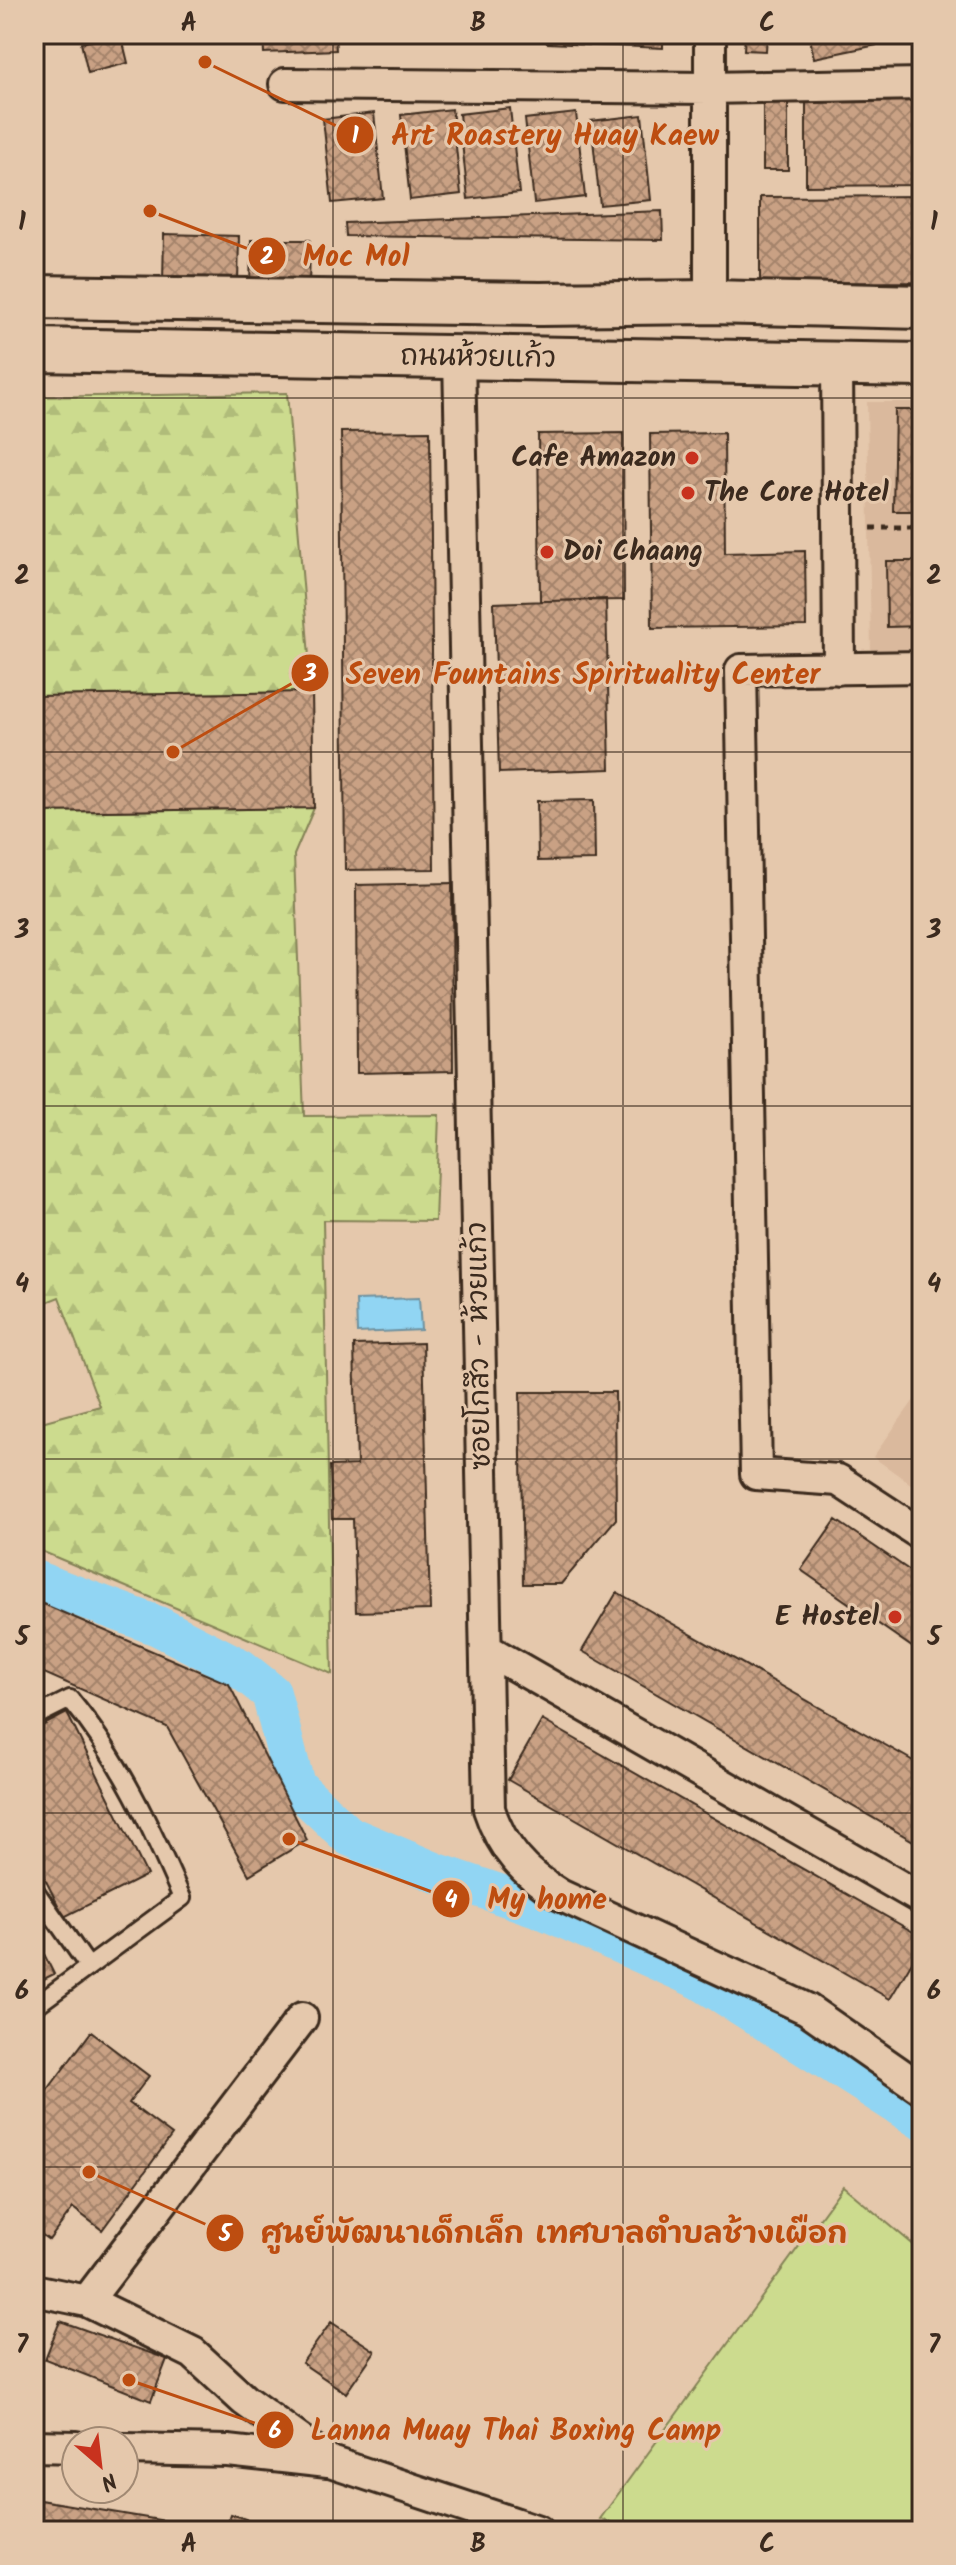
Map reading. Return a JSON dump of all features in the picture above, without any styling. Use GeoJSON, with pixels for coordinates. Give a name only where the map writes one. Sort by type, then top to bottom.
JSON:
{"type":"FeatureCollection","features":[{"type":"Feature","properties":{"kind":"main road","name":"ถนนห้วยแก้ว"},"geometry":{"type":"LineString","coordinates":[[34,297],[460,303],[710,302],[922,307]]}},
{"type":"Feature","properties":{"kind":"main road"},"geometry":{"type":"LineString","coordinates":[[459,357],[460,303]]}},
{"type":"Feature","properties":{"kind":"main road","name":"ถนนห้วยแก้ว"},"geometry":{"type":"LineString","coordinates":[[34,350],[922,365]]}},
{"type":"Feature","properties":{"kind":"street"},"geometry":{"type":"LineString","coordinates":[[710,34],[710,302]]}},
{"type":"Feature","properties":{"kind":"street"},"geometry":{"type":"LineString","coordinates":[[285,84],[708,88],[922,84]]}},
{"type":"Feature","properties":{"kind":"street","name":"ซอยโกสึว - ห้วยแก้ว"},"geometry":{"type":"LineString","coordinates":[[459,357],[489,1809],[497,1835],[515,1860],[535,1879],[560,1895],[807,2009],[918,2079]]}},
{"type":"Feature","properties":{"kind":"street"},"geometry":{"type":"LineString","coordinates":[[837,363],[839,669]]}},
{"type":"Feature","properties":{"kind":"street"},"geometry":{"type":"LineString","coordinates":[[922,667],[741,670],[756,1474],[838,1480],[922,1535]]}},
{"type":"Feature","properties":{"kind":"street"},"geometry":{"type":"LineString","coordinates":[[486,1649],[922,1899]]}},
{"type":"Feature","properties":{"kind":"street"},"geometry":{"type":"LineString","coordinates":[[87,2301],[302,2018]]}},
{"type":"Feature","properties":{"kind":"street"},"geometry":{"type":"LineString","coordinates":[[34,2290],[87,2301],[193,2353],[244,2400],[330,2462]]}},
{"type":"Feature","properties":{"kind":"street"},"geometry":{"type":"LineString","coordinates":[[34,2446],[60,2447]]}},
{"type":"Feature","properties":{"kind":"street"},"geometry":{"type":"LineString","coordinates":[[140,2449],[228,2451],[330,2462],[531,2530]]}},
{"type":"Feature","properties":{"kind":"lane"},"geometry":{"type":"LineString","coordinates":[[34,1717],[70,1699],[83,1714],[106,1744],[149,1823],[182,1898],[34,2007]]}},
{"type":"Feature","properties":{"kind":"lane"},"geometry":{"type":"LineString","coordinates":[[34,1889],[88,1966]]}},
{"type":"Feature","properties":{"kind":"path"},"geometry":{"type":"LineString","coordinates":[[838,528],[922,528]]}},
{"type":"Feature","properties":{"kind":"shaded area"},"geometry":{"type":"Polygon","coordinates":[[[867,402],[922,402],[922,651],[871,652],[867,402]]]}},
{"type":"Feature","properties":{"kind":"shaded area"},"geometry":{"type":"Polygon","coordinates":[[[922,1389],[922,1492],[873,1457],[922,1389]]]}},
{"type":"Feature","properties":{"kind":"green space"},"geometry":{"type":"Polygon","coordinates":[[[287,393],[312,692],[34,696],[34,397],[287,393]]]}},
{"type":"Feature","properties":{"kind":"green space"},"geometry":{"type":"Polygon","coordinates":[[[314,808],[294,855],[304,1116],[439,1115],[435,1221],[323,1220],[332,1674],[34,1548],[34,1424],[100,1406],[59,1297],[34,1307],[34,812],[314,808]]]}},
{"type":"Feature","properties":{"kind":"green space"},"geometry":{"type":"Polygon","coordinates":[[[843,2186],[922,2252],[922,2531],[632,2531],[600,2519],[843,2186]]]}},
{"type":"Feature","properties":{"kind":"water"},"geometry":{"type":"Polygon","coordinates":[[[419,1298],[421,1330],[357,1333],[356,1300],[419,1298]]]}},
{"type":"Feature","properties":{"kind":"building"},"geometry":{"type":"Polygon","coordinates":[[[121,34],[128,63],[88,73],[81,43],[121,34]]]}},
{"type":"Feature","properties":{"kind":"building"},"geometry":{"type":"Polygon","coordinates":[[[263,34],[335,34],[336,50],[264,53],[263,34]]]}},
{"type":"Feature","properties":{"kind":"building"},"geometry":{"type":"Polygon","coordinates":[[[542,34],[663,34],[663,48],[547,43],[542,34]]]}},
{"type":"Feature","properties":{"kind":"building"},"geometry":{"type":"Polygon","coordinates":[[[745,34],[767,34],[766,51],[744,50],[745,34]]]}},
{"type":"Feature","properties":{"kind":"building"},"geometry":{"type":"Polygon","coordinates":[[[809,34],[905,34],[906,39],[814,58],[809,34]]]}},
{"type":"Feature","properties":{"kind":"building"},"geometry":{"type":"Polygon","coordinates":[[[806,95],[919,95],[920,185],[806,186],[806,95]]]}},
{"type":"Feature","properties":{"kind":"building"},"geometry":{"type":"Polygon","coordinates":[[[763,97],[788,97],[788,170],[763,170],[763,97]]]}},
{"type":"Feature","properties":{"kind":"building"},"geometry":{"type":"Polygon","coordinates":[[[510,108],[519,193],[468,199],[459,114],[510,108]]]}},
{"type":"Feature","properties":{"kind":"building"},"geometry":{"type":"Polygon","coordinates":[[[452,109],[461,194],[410,200],[401,115],[452,109]]]}},
{"type":"Feature","properties":{"kind":"building"},"geometry":{"type":"Polygon","coordinates":[[[374,113],[383,198],[332,203],[323,119],[374,113]]]}},
{"type":"Feature","properties":{"kind":"building"},"geometry":{"type":"Polygon","coordinates":[[[576,113],[585,197],[534,203],[525,119],[576,113]]]}},
{"type":"Feature","properties":{"kind":"building"},"geometry":{"type":"Polygon","coordinates":[[[642,115],[651,200],[600,205],[591,121],[642,115]]]}},
{"type":"Feature","properties":{"kind":"building"},"geometry":{"type":"Polygon","coordinates":[[[922,196],[922,282],[760,283],[760,197],[922,196]]]}},
{"type":"Feature","properties":{"kind":"building"},"geometry":{"type":"Polygon","coordinates":[[[662,211],[663,240],[346,236],[345,223],[662,211]]]}},
{"type":"Feature","properties":{"kind":"building"},"geometry":{"type":"Polygon","coordinates":[[[164,234],[239,236],[238,284],[163,282],[164,234]]]}},
{"type":"Feature","properties":{"kind":"building"},"geometry":{"type":"Polygon","coordinates":[[[251,240],[310,240],[309,291],[250,291],[251,240]]]}},
{"type":"Feature","properties":{"kind":"building"},"geometry":{"type":"Polygon","coordinates":[[[895,410],[922,410],[922,511],[893,511],[895,410]]]}},
{"type":"Feature","properties":{"kind":"building"},"geometry":{"type":"Polygon","coordinates":[[[430,431],[434,869],[345,870],[341,432],[430,431]]]}},
{"type":"Feature","properties":{"kind":"building"},"geometry":{"type":"Polygon","coordinates":[[[623,433],[624,600],[540,601],[538,434],[623,433]]]}},
{"type":"Feature","properties":{"kind":"building","name":"The Core Hotel"},"geometry":{"type":"Polygon","coordinates":[[[724,433],[725,553],[805,551],[806,626],[652,628],[650,434],[724,433]]]}},
{"type":"Feature","properties":{"kind":"building"},"geometry":{"type":"Polygon","coordinates":[[[886,561],[922,561],[922,626],[887,627],[886,561]]]}},
{"type":"Feature","properties":{"kind":"building"},"geometry":{"type":"Polygon","coordinates":[[[606,599],[610,769],[499,773],[494,603],[606,599]]]}},
{"type":"Feature","properties":{"kind":"building"},"geometry":{"type":"Polygon","coordinates":[[[312,692],[314,808],[34,812],[34,696],[312,692]]]}},
{"type":"Feature","properties":{"kind":"building"},"geometry":{"type":"Polygon","coordinates":[[[594,800],[595,860],[538,861],[537,801],[594,800]]]}},
{"type":"Feature","properties":{"kind":"building"},"geometry":{"type":"Polygon","coordinates":[[[452,883],[453,1071],[357,1073],[356,885],[452,883]]]}},
{"type":"Feature","properties":{"kind":"building"},"geometry":{"type":"Polygon","coordinates":[[[423,1343],[430,1610],[356,1612],[353,1519],[332,1519],[330,1466],[357,1465],[354,1345],[423,1343]]]}},
{"type":"Feature","properties":{"kind":"building"},"geometry":{"type":"Polygon","coordinates":[[[520,1392],[615,1392],[616,1519],[561,1584],[523,1584],[520,1392]]]}},
{"type":"Feature","properties":{"kind":"building","name":"E Hostel"},"geometry":{"type":"Polygon","coordinates":[[[836,1520],[922,1579],[922,1654],[801,1570],[836,1520]]]}},
{"type":"Feature","properties":{"kind":"building"},"geometry":{"type":"Polygon","coordinates":[[[617,1592],[922,1766],[922,1846],[582,1651],[617,1592]]]}},
{"type":"Feature","properties":{"kind":"building"},"geometry":{"type":"Polygon","coordinates":[[[43,1604],[229,1684],[307,1840],[249,1875],[167,1727],[42,1672],[34,1676],[34,1609],[43,1604]]]}},
{"type":"Feature","properties":{"kind":"building"},"geometry":{"type":"Polygon","coordinates":[[[67,1713],[147,1875],[64,1917],[34,1857],[34,1730],[67,1713]]]}},
{"type":"Feature","properties":{"kind":"building"},"geometry":{"type":"Polygon","coordinates":[[[542,1720],[922,1937],[922,1945],[890,1999],[508,1780],[542,1720]]]}},
{"type":"Feature","properties":{"kind":"building"},"geometry":{"type":"Polygon","coordinates":[[[34,1934],[54,1974],[34,1984],[34,1934]]]}},
{"type":"Feature","properties":{"kind":"building"},"geometry":{"type":"Polygon","coordinates":[[[91,2032],[149,2076],[129,2103],[172,2135],[102,2230],[73,2208],[49,2240],[34,2229],[34,2108],[91,2032]]]}},
{"type":"Feature","properties":{"kind":"building"},"geometry":{"type":"Polygon","coordinates":[[[60,2321],[167,2359],[151,2401],[45,2359],[60,2321]]]}},
{"type":"Feature","properties":{"kind":"building"},"geometry":{"type":"Polygon","coordinates":[[[331,2322],[375,2351],[346,2393],[302,2363],[331,2322]]]}},
{"type":"Feature","properties":{"kind":"building"},"geometry":{"type":"Polygon","coordinates":[[[34,2499],[225,2531],[34,2531],[34,2499]]]}},
{"type":"Feature","properties":{"kind":"building"},"geometry":{"type":"Polygon","coordinates":[[[231,2514],[280,2531],[225,2531],[231,2514]]]}},
{"type":"Feature","properties":{"kind":"waterway"},"geometry":{"type":"LineString","coordinates":[[34,1580],[158,1626],[240,1668],[271,1693],[295,1785],[349,1836],[437,1873],[540,1908],[701,1980],[922,2120]]}},
{"type":"Feature","properties":{"kind":"place","name":"Art Roastery Huay Kaew"},"geometry":{"type":"Point","coordinates":[205,62]}},
{"type":"Feature","properties":{"kind":"place","name":"Moc Mol"},"geometry":{"type":"Point","coordinates":[150,211]}},
{"type":"Feature","properties":{"kind":"place","name":"Cafe Amazon"},"geometry":{"type":"Point","coordinates":[692,458]}},
{"type":"Feature","properties":{"kind":"place","name":"The Core Hotel"},"geometry":{"type":"Point","coordinates":[688,493]}},
{"type":"Feature","properties":{"kind":"place","name":"Doi Chaang"},"geometry":{"type":"Point","coordinates":[547,552]}},
{"type":"Feature","properties":{"kind":"place","name":"Seven Fountains Spirituality Center"},"geometry":{"type":"Point","coordinates":[173,752]}},
{"type":"Feature","properties":{"kind":"place","name":"E Hostel"},"geometry":{"type":"Point","coordinates":[895,1617]}},
{"type":"Feature","properties":{"kind":"place","name":"My home"},"geometry":{"type":"Point","coordinates":[289,1839]}},
{"type":"Feature","properties":{"kind":"place","name":"ศูนย์พัฒนาเด็กเล็ก เทศบาลตำบลช้างเผือก"},"geometry":{"type":"Point","coordinates":[89,2172]}},
{"type":"Feature","properties":{"kind":"place","name":"Lanna Muay Thai Boxing Camp"},"geometry":{"type":"Point","coordinates":[129,2380]}}]}
